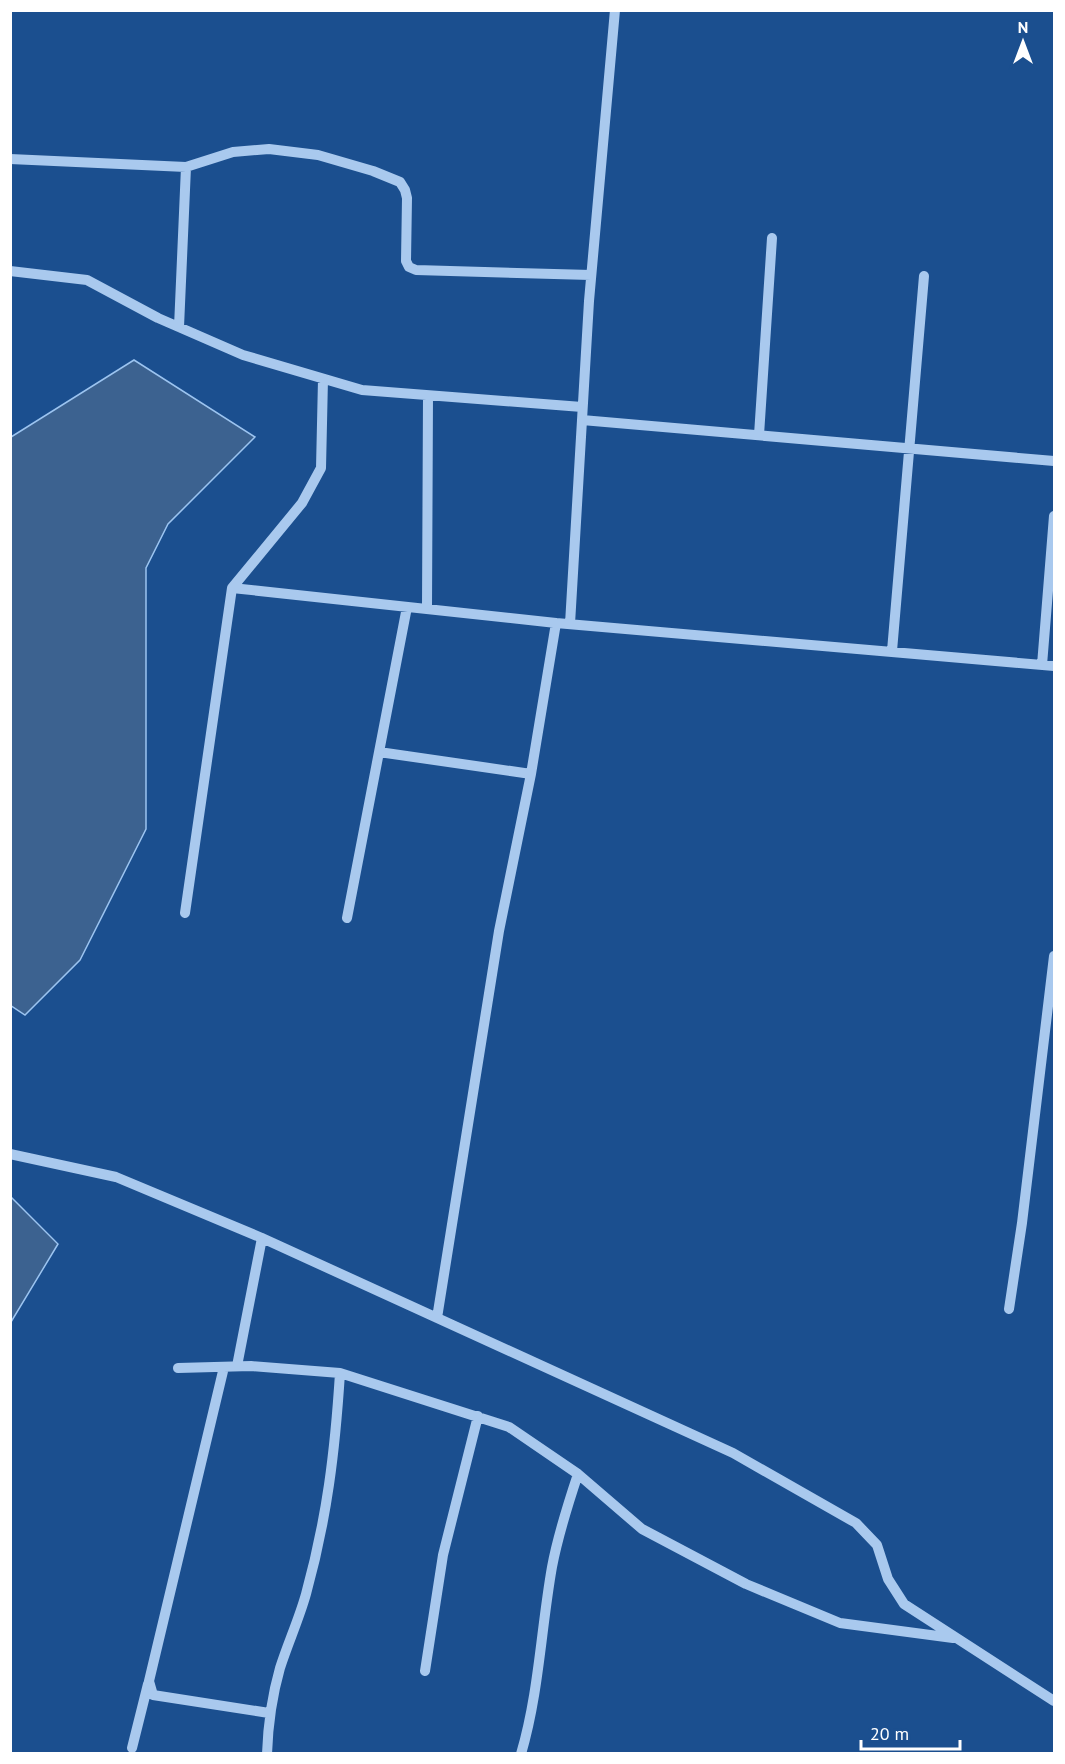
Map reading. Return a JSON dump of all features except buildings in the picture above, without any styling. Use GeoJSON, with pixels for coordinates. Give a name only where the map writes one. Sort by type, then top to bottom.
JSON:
{"type":"FeatureCollection","features":[{"type":"Feature","properties":{"kind":"street"},"geometry":{"type":"LineString","coordinates":[[570,624],[591,275],[615,10]]}},
{"type":"Feature","properties":{"kind":"street"},"geometry":{"type":"LineString","coordinates":[[10,159],[186,167],[233,152],[269,149],[318,155],[373,171],[400,182],[405,190],[406,198],[406,261],[409,267],[416,270],[591,275]]}},
{"type":"Feature","properties":{"kind":"street"},"geometry":{"type":"LineString","coordinates":[[179,327],[186,167]]}},
{"type":"Feature","properties":{"kind":"street"},"geometry":{"type":"LineString","coordinates":[[759,435],[772,238]]}},
{"type":"Feature","properties":{"kind":"street"},"geometry":{"type":"LineString","coordinates":[[10,271],[87,280],[179,327],[243,355],[362,390],[582,407]]}},
{"type":"Feature","properties":{"kind":"street"},"geometry":{"type":"LineString","coordinates":[[892,651],[924,276]]}},
{"type":"Feature","properties":{"kind":"street"},"geometry":{"type":"LineString","coordinates":[[185,913],[232,588],[302,503],[321,468],[323,379]]}},
{"type":"Feature","properties":{"kind":"street"},"geometry":{"type":"LineString","coordinates":[[427,609],[428,396]]}},
{"type":"Feature","properties":{"kind":"street"},"geometry":{"type":"LineString","coordinates":[[582,420],[1054,461]]}},
{"type":"Feature","properties":{"kind":"street"},"geometry":{"type":"LineString","coordinates":[[1042,665],[1054,516]]}},
{"type":"Feature","properties":{"kind":"street"},"geometry":{"type":"LineString","coordinates":[[232,588],[556,623],[1054,666]]}},
{"type":"Feature","properties":{"kind":"street"},"geometry":{"type":"LineString","coordinates":[[347,918],[406,608]]}},
{"type":"Feature","properties":{"kind":"street"},"geometry":{"type":"LineString","coordinates":[[437,1318],[499,931],[531,774],[556,623]]}},
{"type":"Feature","properties":{"kind":"street"},"geometry":{"type":"LineString","coordinates":[[379,752],[531,774]]}},
{"type":"Feature","properties":{"kind":"street"},"geometry":{"type":"LineString","coordinates":[[1009,1309],[1022,1223],[1054,957]]}},
{"type":"Feature","properties":{"kind":"street"},"geometry":{"type":"LineString","coordinates":[[10,1154],[116,1177],[262,1238],[733,1453],[856,1523],[877,1545],[888,1579],[904,1604],[1054,1701]]}},
{"type":"Feature","properties":{"kind":"street"},"geometry":{"type":"LineString","coordinates":[[237,1366],[262,1238]]}},
{"type":"Feature","properties":{"kind":"street"},"geometry":{"type":"LineString","coordinates":[[178,1368],[237,1366],[340,1373],[478,1416],[509,1427],[578,1473],[642,1529],[746,1584],[840,1623],[956,1638]]}},
{"type":"Feature","properties":{"kind":"street"},"geometry":{"type":"LineString","coordinates":[[132,1748],[224,1367]]}},
{"type":"Feature","properties":{"kind":"street"},"geometry":{"type":"LineString","coordinates":[[267,1754],[269,1713],[280,1668],[305,1598],[322,1533],[332,1477],[340,1373]]}},
{"type":"Feature","properties":{"kind":"street"},"geometry":{"type":"LineString","coordinates":[[425,1671],[443,1555],[478,1416]]}},
{"type":"Feature","properties":{"kind":"street"},"geometry":{"type":"LineString","coordinates":[[521,1754],[530,1720],[552,1568],[565,1512],[578,1473]]}},
{"type":"Feature","properties":{"kind":"street"},"geometry":{"type":"LineString","coordinates":[[149,1681],[153,1695],[269,1713]]}},
{"type":"Feature","properties":{"kind":"water"},"geometry":{"type":"Polygon","coordinates":[[[134,360],[255,437],[168,524],[146,568],[146,829],[80,960],[25,1015],[10,1005],[11,437],[134,360]]]}},
{"type":"Feature","properties":{"kind":"water"},"geometry":{"type":"Polygon","coordinates":[[[11,1197],[58,1244],[11,1322],[11,1197]]]}}]}
